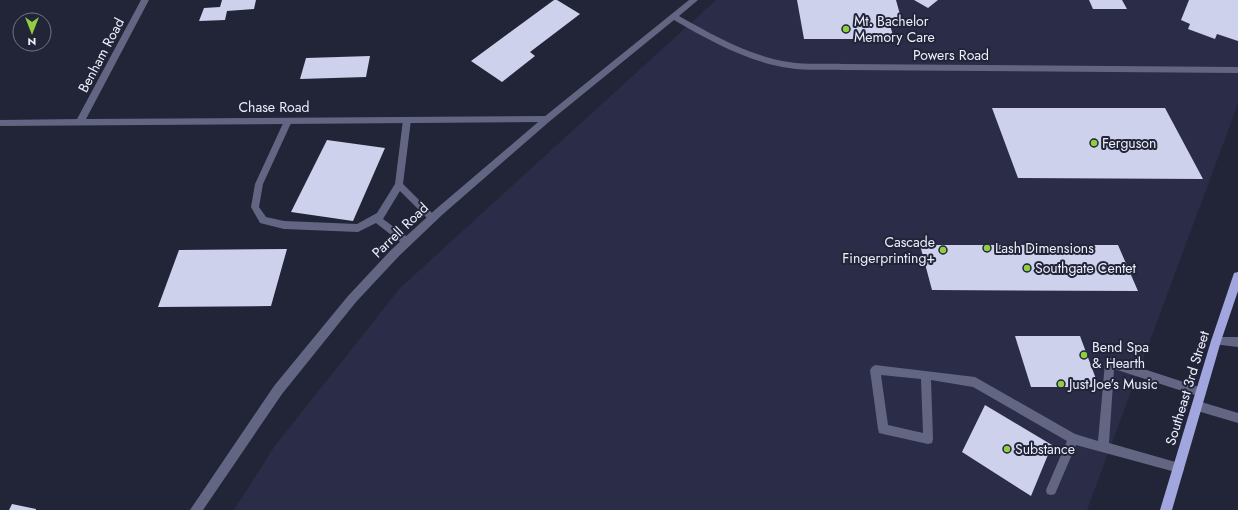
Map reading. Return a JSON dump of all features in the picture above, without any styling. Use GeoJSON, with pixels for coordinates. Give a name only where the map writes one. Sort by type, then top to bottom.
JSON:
{"type":"FeatureCollection","features":[{"type":"Feature","properties":{"kind":"main road","name":"Southeast 3rd Street"},"geometry":{"type":"LineString","coordinates":[[1166,510],[1216,341],[1238,276]]}},
{"type":"Feature","properties":{"kind":"street","name":"Benham Road"},"geometry":{"type":"LineString","coordinates":[[80,122],[145,0]]}},
{"type":"Feature","properties":{"kind":"street","name":"Parrell Road"},"geometry":{"type":"LineString","coordinates":[[196,510],[278,390],[352,299],[406,242],[547,119],[694,0]]}},
{"type":"Feature","properties":{"kind":"street","name":"Powers Road"},"geometry":{"type":"LineString","coordinates":[[674,17],[704,34],[752,56],[789,65],[852,67],[1238,70]]}},
{"type":"Feature","properties":{"kind":"street","name":"Chase Road"},"geometry":{"type":"LineString","coordinates":[[0,123],[547,119]]}},
{"type":"Feature","properties":{"kind":"lane"},"geometry":{"type":"LineString","coordinates":[[288,121],[259,184],[255,207],[263,220],[284,225],[358,228],[380,216],[399,185],[407,120]]}},
{"type":"Feature","properties":{"kind":"lane"},"geometry":{"type":"LineString","coordinates":[[399,185],[433,218]]}},
{"type":"Feature","properties":{"kind":"lane"},"geometry":{"type":"LineString","coordinates":[[376,218],[406,242]]}},
{"type":"Feature","properties":{"kind":"lane"},"geometry":{"type":"LineString","coordinates":[[1216,341],[1238,342]]}},
{"type":"Feature","properties":{"kind":"lane"},"geometry":{"type":"LineString","coordinates":[[1103,447],[1110,363],[1201,392]]}},
{"type":"Feature","properties":{"kind":"lane"},"geometry":{"type":"LineString","coordinates":[[926,375],[928,439],[883,430],[875,370],[926,375],[975,382],[1074,439],[1179,468]]}},
{"type":"Feature","properties":{"kind":"lane"},"geometry":{"type":"LineString","coordinates":[[1198,406],[1238,418]]}},
{"type":"Feature","properties":{"kind":"lane"},"geometry":{"type":"LineString","coordinates":[[1051,490],[1074,439]]}},
{"type":"Feature","properties":{"kind":"shaded area"},"geometry":{"type":"Polygon","coordinates":[[[716,0],[1238,0],[1238,104],[1087,510],[234,510],[274,447],[400,288],[716,0]]]}},
{"type":"Feature","properties":{"kind":"building"},"geometry":{"type":"Polygon","coordinates":[[[222,0],[256,0],[254,9],[227,11],[225,20],[199,21],[204,8],[220,7],[222,0]]]}},
{"type":"Feature","properties":{"kind":"building"},"geometry":{"type":"Polygon","coordinates":[[[554,0],[557,0],[580,14],[530,52],[535,56],[502,82],[471,61],[554,0]]]}},
{"type":"Feature","properties":{"kind":"building","name":"Mt. Bachelor Memory Care"},"geometry":{"type":"Polygon","coordinates":[[[797,0],[896,0],[901,18],[888,18],[894,39],[804,39],[797,0]]]}},
{"type":"Feature","properties":{"kind":"building","name":"Mt. Bachelor Memory Care"},"geometry":{"type":"Polygon","coordinates":[[[914,0],[938,0],[928,8],[914,0]]]}},
{"type":"Feature","properties":{"kind":"building"},"geometry":{"type":"Polygon","coordinates":[[[1089,0],[1122,0],[1127,9],[1093,9],[1089,0]]]}},
{"type":"Feature","properties":{"kind":"building"},"geometry":{"type":"Polygon","coordinates":[[[1189,0],[1238,0],[1238,41],[1217,34],[1215,39],[1188,29],[1190,24],[1181,20],[1189,0]]]}},
{"type":"Feature","properties":{"kind":"building"},"geometry":{"type":"Polygon","coordinates":[[[370,56],[366,77],[300,79],[306,58],[370,56]]]}},
{"type":"Feature","properties":{"kind":"building","name":"Ferguson"},"geometry":{"type":"Polygon","coordinates":[[[992,108],[1165,108],[1203,179],[1018,178],[992,108]]]}},
{"type":"Feature","properties":{"kind":"building"},"geometry":{"type":"Polygon","coordinates":[[[327,140],[385,148],[353,221],[291,212],[327,140]]]}},
{"type":"Feature","properties":{"kind":"building","name":"Southgate Centet"},"geometry":{"type":"Polygon","coordinates":[[[920,245],[1118,245],[1138,291],[932,290],[920,245]]]}},
{"type":"Feature","properties":{"kind":"building"},"geometry":{"type":"Polygon","coordinates":[[[287,249],[271,306],[158,307],[179,250],[287,249]]]}},
{"type":"Feature","properties":{"kind":"building"},"geometry":{"type":"Polygon","coordinates":[[[1015,336],[1080,336],[1099,387],[1031,387],[1015,336]]]}},
{"type":"Feature","properties":{"kind":"building","name":"Substance"},"geometry":{"type":"Polygon","coordinates":[[[985,405],[1052,445],[1031,496],[962,452],[985,405]]]}},
{"type":"Feature","properties":{"kind":"building"},"geometry":{"type":"Polygon","coordinates":[[[12,504],[36,509],[36,510],[9,510],[12,504]]]}},
{"type":"Feature","properties":{"kind":"place","name":"Mt. Bachelor Memory Care"},"geometry":{"type":"Point","coordinates":[846,29]}},
{"type":"Feature","properties":{"kind":"place","name":"Ferguson"},"geometry":{"type":"Point","coordinates":[1094,143]}},
{"type":"Feature","properties":{"kind":"place","name":"Lash Dimensions"},"geometry":{"type":"Point","coordinates":[987,248]}},
{"type":"Feature","properties":{"kind":"place","name":"Cascade Fingerprinting+"},"geometry":{"type":"Point","coordinates":[943,250]}},
{"type":"Feature","properties":{"kind":"place","name":"Southgate Centet"},"geometry":{"type":"Point","coordinates":[1027,268]}},
{"type":"Feature","properties":{"kind":"place","name":"Bend Spa & Hearth"},"geometry":{"type":"Point","coordinates":[1084,355]}},
{"type":"Feature","properties":{"kind":"place","name":"Just Joe’s Music"},"geometry":{"type":"Point","coordinates":[1061,384]}},
{"type":"Feature","properties":{"kind":"place","name":"Substance"},"geometry":{"type":"Point","coordinates":[1007,449]}}]}
